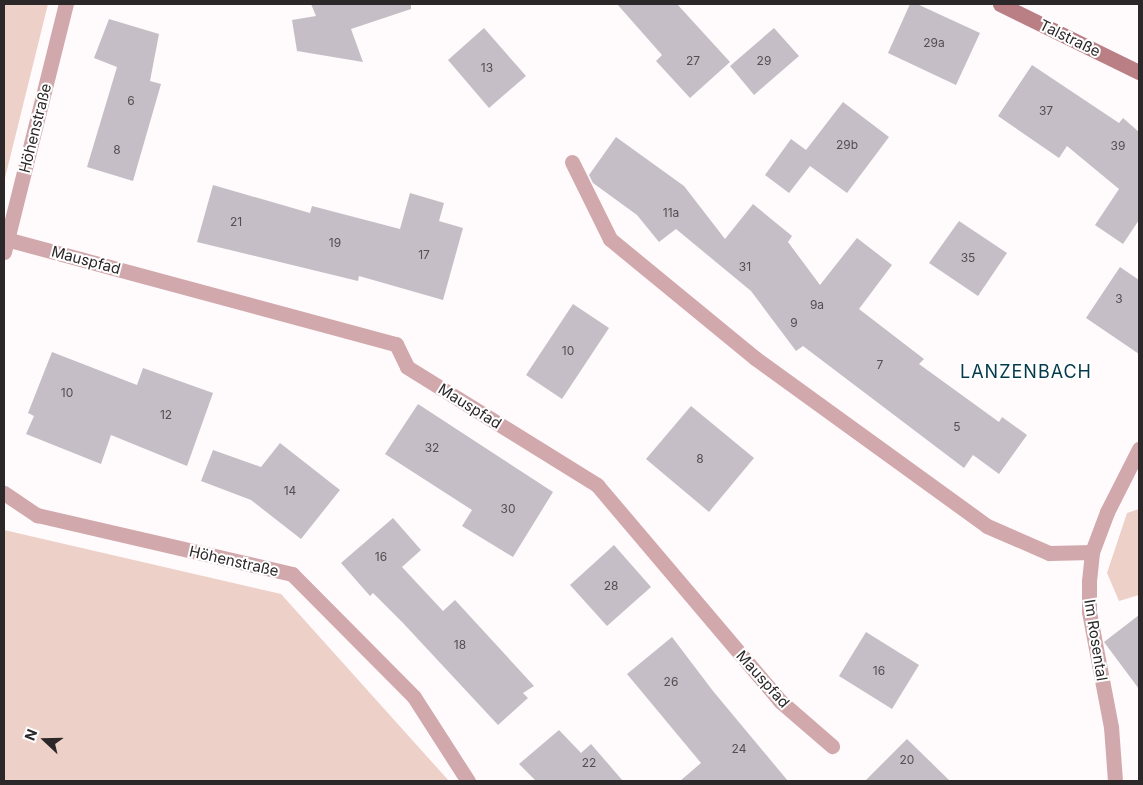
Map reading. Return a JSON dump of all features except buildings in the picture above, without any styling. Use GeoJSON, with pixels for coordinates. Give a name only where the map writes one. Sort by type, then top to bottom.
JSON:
{"type":"FeatureCollection","features":[{"type":"Feature","properties":{"kind":"main road","name":"Talstraße"},"geometry":{"type":"LineString","coordinates":[[1000,4],[1139,72]]}},
{"type":"Feature","properties":{"kind":"street","name":"Höhenstraße"},"geometry":{"type":"LineString","coordinates":[[5,245],[66,4]]}},
{"type":"Feature","properties":{"kind":"street"},"geometry":{"type":"LineString","coordinates":[[572,162],[610,238],[755,358],[987,526],[1048,552],[1092,552]]}},
{"type":"Feature","properties":{"kind":"street","name":"Mauspfad"},"geometry":{"type":"LineString","coordinates":[[5,245],[396,344],[407,367],[598,485],[780,701],[832,746]]}},
{"type":"Feature","properties":{"kind":"street","name":"Im Rosental"},"geometry":{"type":"LineString","coordinates":[[1116,781],[1111,727],[1089,612],[1092,552],[1107,512],[1139,449]]}},
{"type":"Feature","properties":{"kind":"street","name":"Höhenstraße"},"geometry":{"type":"LineString","coordinates":[[4,493],[37,515],[292,574],[414,697],[468,781]]}},
{"type":"Feature","properties":{"kind":"shaded area"},"geometry":{"type":"Polygon","coordinates":[[[4,4],[48,4],[4,182],[4,4]]]}},
{"type":"Feature","properties":{"kind":"shaded area"},"geometry":{"type":"Polygon","coordinates":[[[1139,509],[1139,595],[1119,601],[1107,573],[1127,513],[1139,509]]]}},
{"type":"Feature","properties":{"kind":"shaded area"},"geometry":{"type":"Polygon","coordinates":[[[4,530],[281,594],[449,781],[4,781],[4,530]]]}},
{"type":"Feature","properties":{"kind":"district","name":"LANZENBACH"},"geometry":{"type":"Point","coordinates":[1026,372]}}]}
